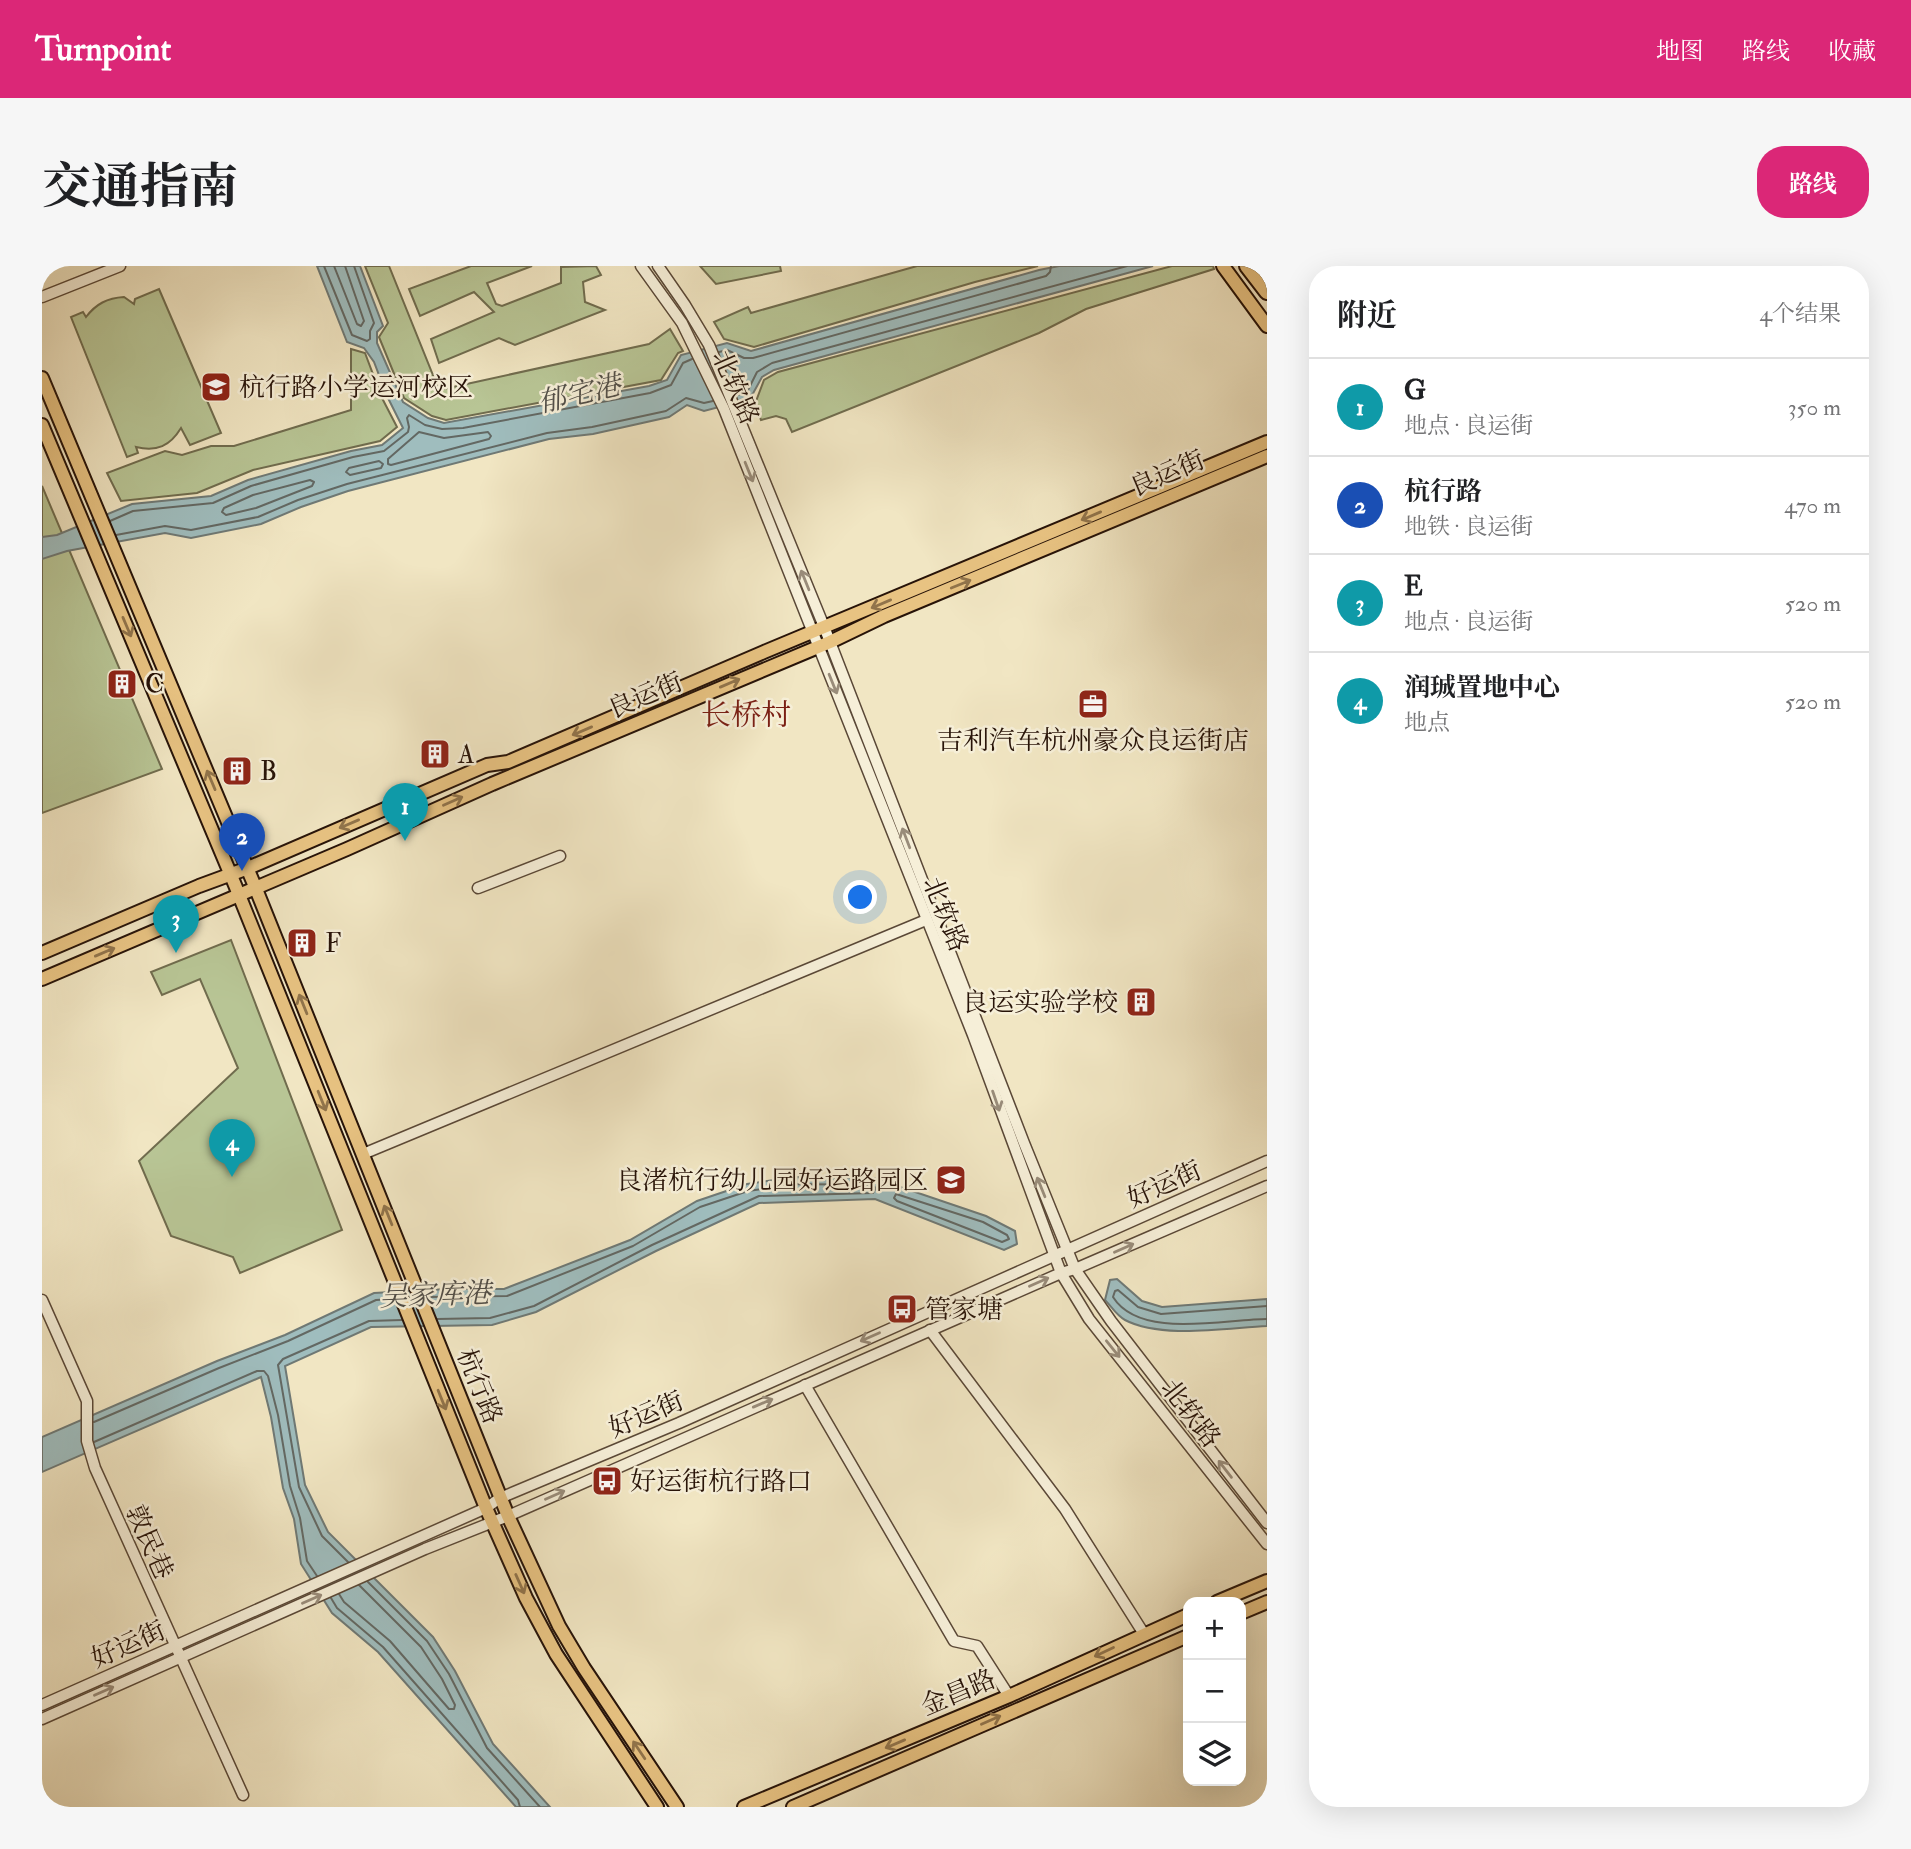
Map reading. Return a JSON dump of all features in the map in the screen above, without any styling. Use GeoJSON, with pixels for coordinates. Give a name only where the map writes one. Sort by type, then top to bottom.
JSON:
{"type":"FeatureCollection","features":[{"type":"Feature","properties":{"kind":"highway"},"geometry":{"type":"LineString","coordinates":[[1247,266],[1267,292]]}},
{"type":"Feature","properties":{"kind":"main road"},"geometry":{"type":"LineString","coordinates":[[1223,266],[1267,326]]}},
{"type":"Feature","properties":{"kind":"main road","name":"杭行路"},"geometry":{"type":"LineString","coordinates":[[42,378],[248,868],[500,1498],[559,1626],[677,1807]]}},
{"type":"Feature","properties":{"kind":"main road","name":"杭行路"},"geometry":{"type":"LineString","coordinates":[[42,425],[239,894],[416,1337],[526,1598],[556,1654],[657,1807]]}},
{"type":"Feature","properties":{"kind":"main road","name":"良运街"},"geometry":{"type":"LineString","coordinates":[[42,953],[487,765],[508,762],[1267,442]]}},
{"type":"Feature","properties":{"kind":"main road","name":"良运街"},"geometry":{"type":"LineString","coordinates":[[42,979],[884,616],[1267,456]]}},
{"type":"Feature","properties":{"kind":"main road"},"geometry":{"type":"LineString","coordinates":[[1229,1597],[1267,1581]]}},
{"type":"Feature","properties":{"kind":"main road"},"geometry":{"type":"LineString","coordinates":[[1246,1611],[1267,1602]]}},
{"type":"Feature","properties":{"kind":"main road","name":"金昌路"},"geometry":{"type":"LineString","coordinates":[[744,1807],[1009,1696],[1183,1617]]}},
{"type":"Feature","properties":{"kind":"main road","name":"金昌路"},"geometry":{"type":"LineString","coordinates":[[793,1807],[1183,1638]]}},
{"type":"Feature","properties":{"kind":"street"},"geometry":{"type":"LineString","coordinates":[[42,297],[120,266]]}},
{"type":"Feature","properties":{"kind":"street","name":"北软路"},"geometry":{"type":"LineString","coordinates":[[641,266],[665,297],[729,407]]}},
{"type":"Feature","properties":{"kind":"street","name":"北软路"},"geometry":{"type":"LineString","coordinates":[[658,266],[709,345],[729,407],[1075,1269],[1111,1321],[1267,1523]]}},
{"type":"Feature","properties":{"kind":"street","name":"北软路"},"geometry":{"type":"LineString","coordinates":[[824,644],[1060,1273],[1089,1319],[1267,1544]]}},
{"type":"Feature","properties":{"kind":"street"},"geometry":{"type":"LineString","coordinates":[[478,888],[560,856]]}},
{"type":"Feature","properties":{"kind":"street"},"geometry":{"type":"LineString","coordinates":[[363,1154],[926,920]]}},
{"type":"Feature","properties":{"kind":"street","name":"好运街"},"geometry":{"type":"LineString","coordinates":[[42,1705],[486,1508],[500,1498],[679,1423],[1267,1161]]}},
{"type":"Feature","properties":{"kind":"street","name":"好运街"},"geometry":{"type":"LineString","coordinates":[[42,1719],[1060,1273],[1075,1269],[1267,1186]]}},
{"type":"Feature","properties":{"kind":"street","name":"敦民巷"},"geometry":{"type":"LineString","coordinates":[[42,1300],[87,1401],[88,1451],[174,1647],[243,1795]]}},
{"type":"Feature","properties":{"kind":"street"},"geometry":{"type":"LineString","coordinates":[[930,1330],[1066,1508],[1144,1633]]}},
{"type":"Feature","properties":{"kind":"street"},"geometry":{"type":"LineString","coordinates":[[805,1385],[954,1641],[977,1646],[1009,1696]]}},
{"type":"Feature","properties":{"kind":"green space"},"geometry":{"type":"Polygon","coordinates":[[[365,266],[389,266],[439,390],[649,344],[670,329],[683,351],[678,353],[661,380],[446,420],[432,416],[404,398],[379,337],[388,323],[365,266]]]}},
{"type":"Feature","properties":{"kind":"green space"},"geometry":{"type":"Polygon","coordinates":[[[471,266],[532,266],[487,283],[496,304],[502,306],[561,283],[561,267],[596,266],[601,275],[583,282],[585,302],[605,310],[515,345],[499,338],[439,363],[431,339],[494,312],[474,292],[420,316],[409,289],[471,266]]]}},
{"type":"Feature","properties":{"kind":"green space"},"geometry":{"type":"Polygon","coordinates":[[[700,266],[780,266],[781,271],[716,284],[700,266]]]}},
{"type":"Feature","properties":{"kind":"green space"},"geometry":{"type":"Polygon","coordinates":[[[917,266],[1038,266],[754,347],[724,339],[714,322],[748,307],[751,313],[917,266]]]}},
{"type":"Feature","properties":{"kind":"green space"},"geometry":{"type":"Polygon","coordinates":[[[1172,266],[1213,266],[1214,269],[1086,309],[1039,333],[792,432],[786,419],[776,416],[761,420],[755,404],[764,380],[778,372],[1172,266]]]}},
{"type":"Feature","properties":{"kind":"green space"},"geometry":{"type":"Polygon","coordinates":[[[159,289],[221,433],[190,445],[181,428],[162,446],[150,449],[136,447],[138,453],[127,457],[71,317],[83,312],[86,317],[107,300],[124,297],[134,304],[135,299],[159,289]]]}},
{"type":"Feature","properties":{"kind":"green space"},"geometry":{"type":"Polygon","coordinates":[[[351,349],[365,353],[382,398],[397,427],[380,441],[253,470],[197,493],[121,501],[107,473],[165,451],[182,455],[211,446],[234,446],[351,410],[351,349]]]}},
{"type":"Feature","properties":{"kind":"green space"},"geometry":{"type":"Polygon","coordinates":[[[42,486],[162,769],[42,813],[42,486]]]}},
{"type":"Feature","properties":{"kind":"green space"},"geometry":{"type":"Polygon","coordinates":[[[231,940],[342,1230],[240,1273],[233,1257],[171,1236],[139,1161],[238,1068],[200,979],[162,995],[151,972],[231,940]]]}},
{"type":"Feature","properties":{"kind":"water"},"geometry":{"type":"Polygon","coordinates":[[[317,266],[360,266],[383,326],[377,332],[377,343],[403,402],[428,418],[444,423],[649,386],[667,380],[681,355],[727,343],[751,351],[1039,270],[1059,266],[1153,266],[774,370],[762,377],[750,399],[704,411],[687,405],[669,417],[593,434],[549,439],[348,491],[261,524],[191,538],[165,533],[67,551],[42,559],[42,537],[57,535],[132,504],[211,496],[248,480],[382,445],[403,428],[374,362],[364,348],[347,342],[317,266]]]}},
{"type":"Feature","properties":{"kind":"water","name":"吴家库港"},"geometry":{"type":"Polygon","coordinates":[[[795,1177],[874,1178],[986,1216],[1015,1231],[1017,1244],[1004,1250],[875,1199],[759,1203],[656,1251],[536,1312],[492,1325],[371,1327],[285,1366],[305,1485],[328,1532],[433,1637],[455,1671],[493,1744],[550,1807],[516,1807],[378,1652],[332,1613],[301,1564],[294,1519],[283,1488],[261,1377],[42,1472],[42,1437],[217,1361],[285,1335],[374,1293],[504,1289],[630,1240],[697,1201],[747,1184],[795,1177]]]}},
{"type":"Feature","properties":{"kind":"water"},"geometry":{"type":"Polygon","coordinates":[[[1117,1279],[1142,1301],[1162,1307],[1267,1299],[1267,1326],[1175,1331],[1140,1326],[1122,1318],[1105,1300],[1110,1280],[1117,1279]]]}},
{"type":"Feature","properties":{"kind":"place","name":"杭行路小学运河校区"},"geometry":{"type":"Point","coordinates":[216,387]}},
{"type":"Feature","properties":{"kind":"place","name":"C"},"geometry":{"type":"Point","coordinates":[122,684]}},
{"type":"Feature","properties":{"kind":"place","name":"吉利汽车杭州豪众良运街店"},"geometry":{"type":"Point","coordinates":[1093,704]}},
{"type":"Feature","properties":{"kind":"place","name":"A"},"geometry":{"type":"Point","coordinates":[435,754]}},
{"type":"Feature","properties":{"kind":"place","name":"B"},"geometry":{"type":"Point","coordinates":[237,771]}},
{"type":"Feature","properties":{"kind":"place","name":"G"},"geometry":{"type":"Point","coordinates":[405,841]}},
{"type":"Feature","properties":{"kind":"place","name":"杭行路"},"geometry":{"type":"Point","coordinates":[242,871]}},
{"type":"Feature","properties":{"kind":"place","name":"F"},"geometry":{"type":"Point","coordinates":[302,943]}},
{"type":"Feature","properties":{"kind":"place","name":"E"},"geometry":{"type":"Point","coordinates":[176,953]}},
{"type":"Feature","properties":{"kind":"place","name":"良运实验学校"},"geometry":{"type":"Point","coordinates":[1141,1002]}},
{"type":"Feature","properties":{"kind":"place","name":"润珹置地中心"},"geometry":{"type":"Point","coordinates":[232,1177]}},
{"type":"Feature","properties":{"kind":"place","name":"良渚杭行幼儿园好运路园区"},"geometry":{"type":"Point","coordinates":[951,1180]}},
{"type":"Feature","properties":{"kind":"place","name":"管家塘"},"geometry":{"type":"Point","coordinates":[902,1309]}},
{"type":"Feature","properties":{"kind":"place","name":"好运街杭行路口"},"geometry":{"type":"Point","coordinates":[607,1481]}},
{"type":"Feature","properties":{"kind":"district","name":"长桥村"},"geometry":{"type":"Point","coordinates":[746,715]}},
{"type":"Feature","properties":{"kind":"water label","name":"郁宅港"},"geometry":{"type":"Point","coordinates":[579,393]}}]}
